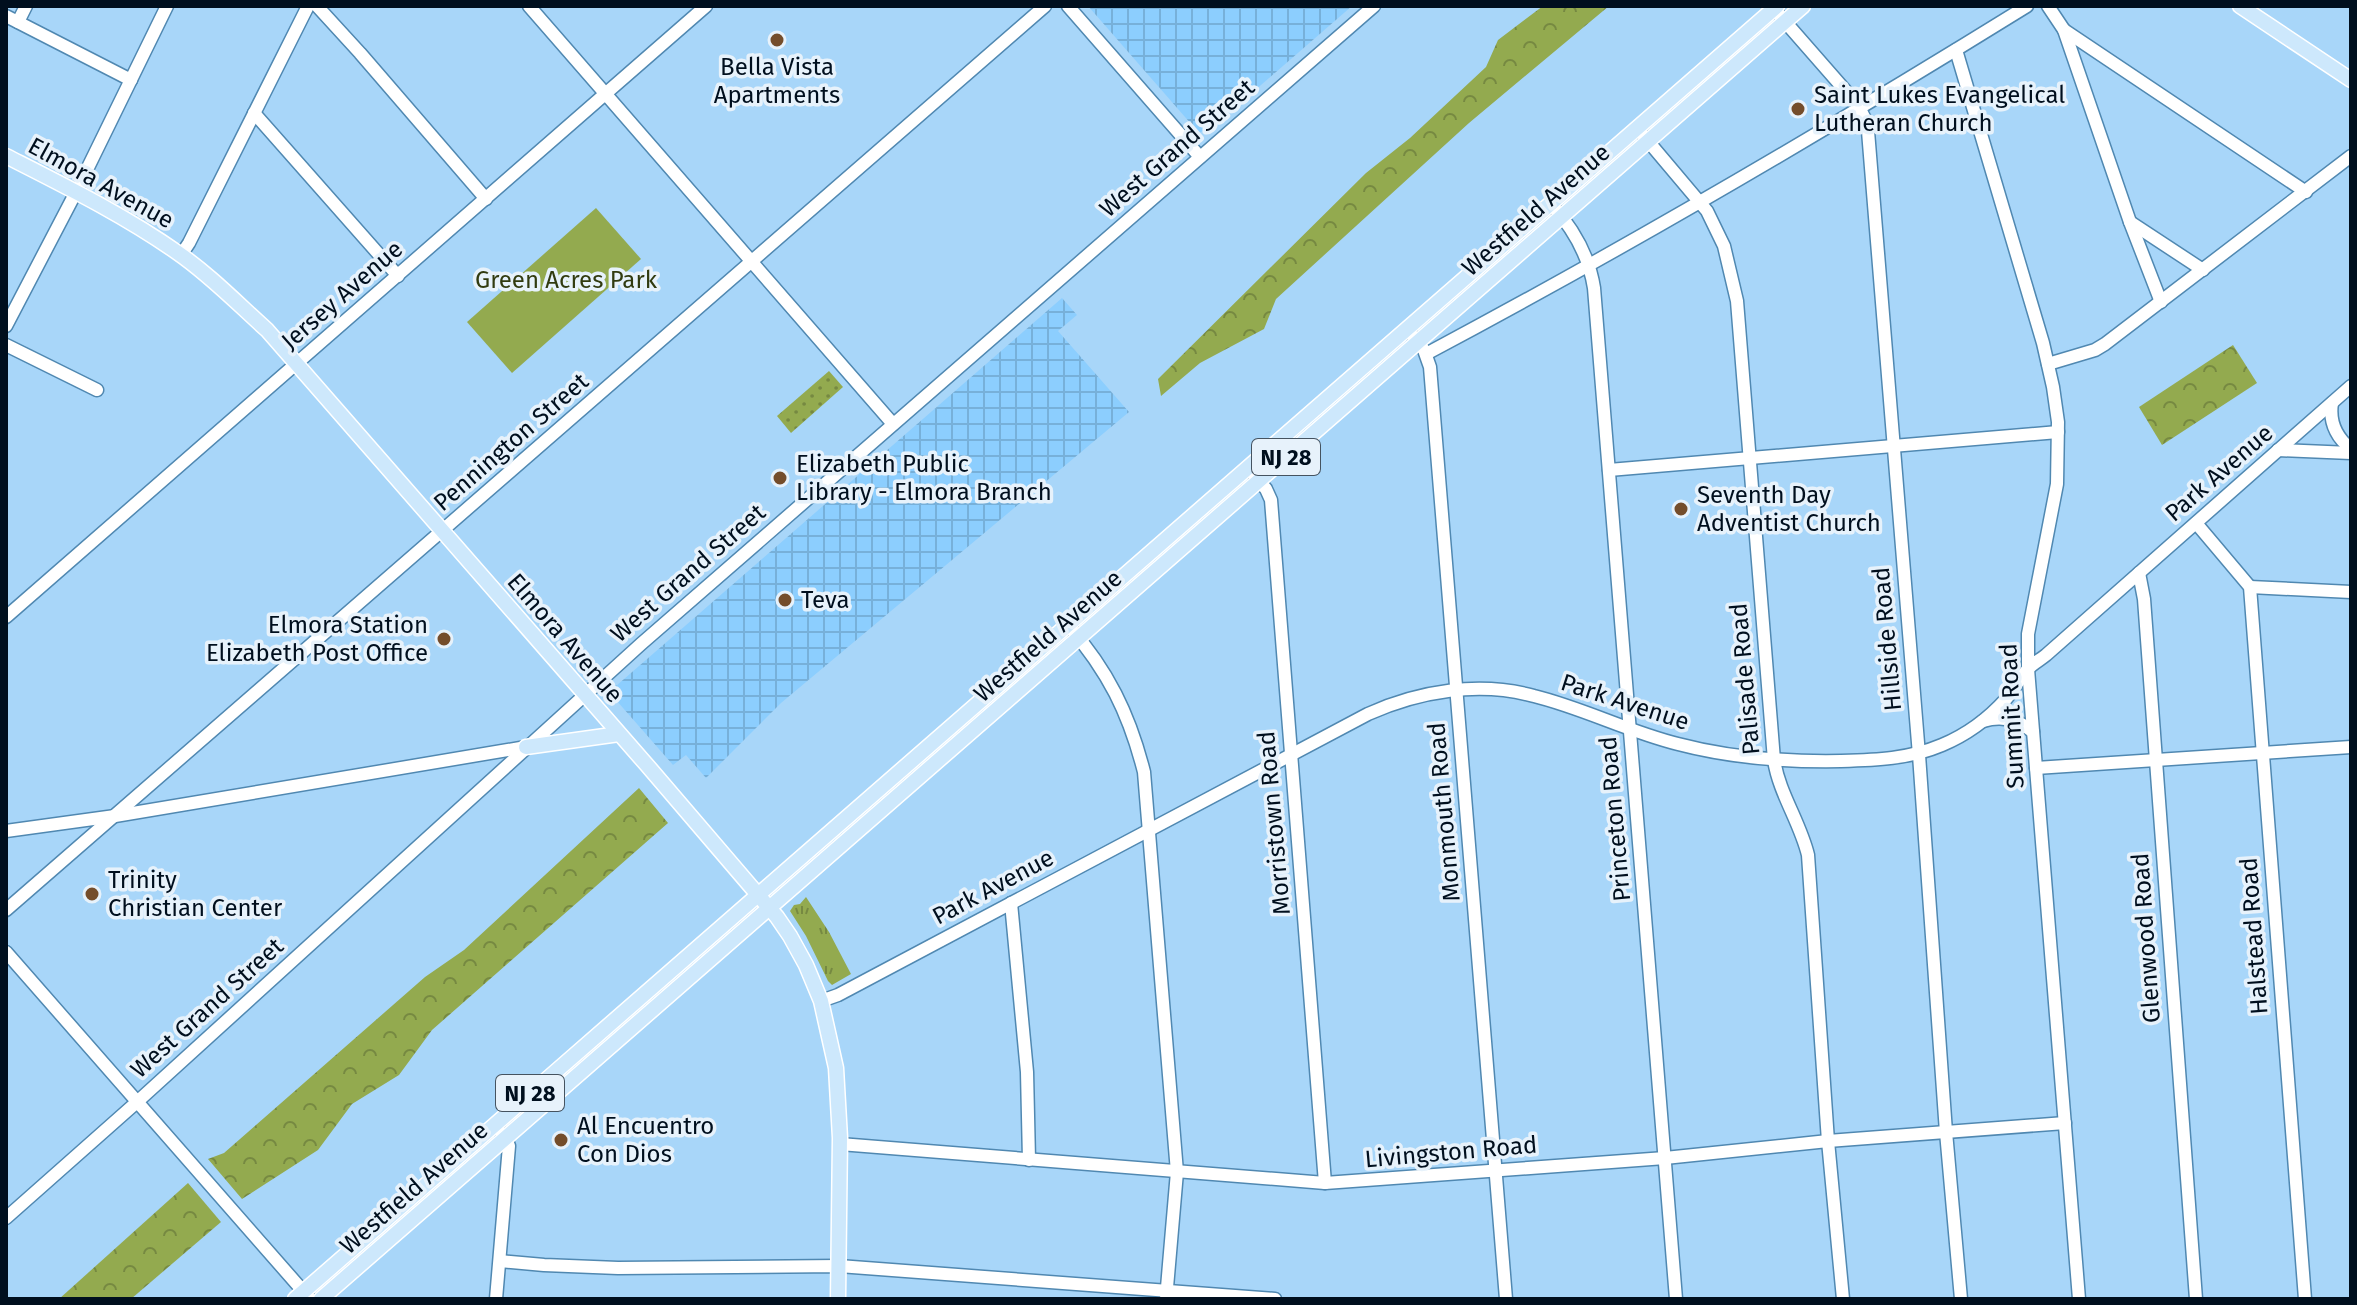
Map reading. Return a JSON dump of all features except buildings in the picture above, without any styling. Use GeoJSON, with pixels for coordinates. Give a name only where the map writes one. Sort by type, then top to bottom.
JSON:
{"type":"FeatureCollection","features":[{"type":"Feature","properties":{"kind":"main road","name":"Westfield Avenue"},"geometry":{"type":"LineString","coordinates":[[321,1299],[1259,481],[1422,348],[1562,216],[1803,6]]}},
{"type":"Feature","properties":{"kind":"main road","name":"Westfield Avenue"},"geometry":{"type":"LineString","coordinates":[[303,1297],[494,1125],[1775,7]]}},
{"type":"Feature","properties":{"kind":"main road"},"geometry":{"type":"LineString","coordinates":[[2244,7],[2349,73]]}},
{"type":"Feature","properties":{"kind":"main road","name":"Elmora Avenue"},"geometry":{"type":"LineString","coordinates":[[6,156],[141,228],[211,279],[267,330],[758,895],[796,945],[821,1001],[836,1068],[840,1144],[838,1299]]}},
{"type":"Feature","properties":{"kind":"main road"},"geometry":{"type":"LineString","coordinates":[[526,747],[619,734]]}},
{"type":"Feature","properties":{"kind":"main road"},"geometry":{"type":"LineString","coordinates":[[912,761],[923,774]]}},
{"type":"Feature","properties":{"kind":"main road"},"geometry":{"type":"LineString","coordinates":[[606,1027],[617,1040]]}},
{"type":"Feature","properties":{"kind":"street"},"geometry":{"type":"LineString","coordinates":[[26,6],[12,19],[131,80]]}},
{"type":"Feature","properties":{"kind":"street"},"geometry":{"type":"LineString","coordinates":[[6,326],[167,6]]}},
{"type":"Feature","properties":{"kind":"street"},"geometry":{"type":"LineString","coordinates":[[181,255],[308,6]]}},
{"type":"Feature","properties":{"kind":"street"},"geometry":{"type":"LineString","coordinates":[[317,6],[486,199]]}},
{"type":"Feature","properties":{"kind":"street"},"geometry":{"type":"LineString","coordinates":[[529,6],[893,424]]}},
{"type":"Feature","properties":{"kind":"street","name":"Jersey Avenue"},"geometry":{"type":"LineString","coordinates":[[6,617],[706,6]]}},
{"type":"Feature","properties":{"kind":"street","name":"Pennington Street"},"geometry":{"type":"LineString","coordinates":[[6,910],[1045,6]]}},
{"type":"Feature","properties":{"kind":"street"},"geometry":{"type":"LineString","coordinates":[[1068,6],[1200,157]]}},
{"type":"Feature","properties":{"kind":"street","name":"West Grand Street"},"geometry":{"type":"LineString","coordinates":[[6,1218],[585,694],[1374,6]]}},
{"type":"Feature","properties":{"kind":"street"},"geometry":{"type":"LineString","coordinates":[[1407,329],[1422,348],[1589,267],[1860,109],[2027,6]]}},
{"type":"Feature","properties":{"kind":"street"},"geometry":{"type":"LineString","coordinates":[[2048,6],[2064,30],[2161,302]]}},
{"type":"Feature","properties":{"kind":"street","name":"Hillside Road"},"geometry":{"type":"LineString","coordinates":[[1775,7],[1860,109],[1868,131],[1961,1299]]}},
{"type":"Feature","properties":{"kind":"street"},"geometry":{"type":"LineString","coordinates":[[2064,30],[2306,192]]}},
{"type":"Feature","properties":{"kind":"street","name":"Summit Road"},"geometry":{"type":"LineString","coordinates":[[1956,50],[2048,364],[2058,432],[2057,484],[2031,618],[2028,669],[2079,1299]]}},
{"type":"Feature","properties":{"kind":"street"},"geometry":{"type":"LineString","coordinates":[[254,113],[398,276]]}},
{"type":"Feature","properties":{"kind":"street","name":"Palisade Road"},"geometry":{"type":"LineString","coordinates":[[1637,128],[1701,202],[1720,237],[1737,301],[1774,760],[1803,833],[1808,855],[1828,1141],[1843,1299]]}},
{"type":"Feature","properties":{"kind":"street"},"geometry":{"type":"LineString","coordinates":[[2048,364],[2095,350],[2351,156]]}},
{"type":"Feature","properties":{"kind":"street","name":"Princeton Road"},"geometry":{"type":"LineString","coordinates":[[1551,204],[1574,231],[1594,288],[1676,1299]]}},
{"type":"Feature","properties":{"kind":"street"},"geometry":{"type":"LineString","coordinates":[[2130,222],[2203,270]]}},
{"type":"Feature","properties":{"kind":"street"},"geometry":{"type":"LineString","coordinates":[[6,345],[97,390]]}},
{"type":"Feature","properties":{"kind":"street","name":"Monmouth Road"},"geometry":{"type":"LineString","coordinates":[[1422,348],[1432,383],[1506,1299]]}},
{"type":"Feature","properties":{"kind":"street","name":"Park Avenue"},"geometry":{"type":"LineString","coordinates":[[821,1001],[838,995],[1368,714],[1419,696],[1496,690],[1533,695],[1693,748],[1774,760],[1875,760],[1919,755],[1980,723],[2005,700],[2028,669],[2351,386]]}},
{"type":"Feature","properties":{"kind":"street"},"geometry":{"type":"LineString","coordinates":[[2332,403],[2334,429],[2351,451]]}},
{"type":"Feature","properties":{"kind":"street"},"geometry":{"type":"LineString","coordinates":[[1609,470],[2058,432]]}},
{"type":"Feature","properties":{"kind":"street"},"geometry":{"type":"LineString","coordinates":[[2278,450],[2351,451]]}},
{"type":"Feature","properties":{"kind":"street","name":"Morristown Road"},"geometry":{"type":"LineString","coordinates":[[1248,468],[1269,493],[1271,500],[1325,1183]]}},
{"type":"Feature","properties":{"kind":"street"},"geometry":{"type":"LineString","coordinates":[[2196,523],[2250,587],[2351,592]]}},
{"type":"Feature","properties":{"kind":"street","name":"Glenwood Road"},"geometry":{"type":"LineString","coordinates":[[2139,573],[2144,599],[2196,1299]]}},
{"type":"Feature","properties":{"kind":"street","name":"Halstead Road"},"geometry":{"type":"LineString","coordinates":[[2250,587],[2305,1299]]}},
{"type":"Feature","properties":{"kind":"street"},"geometry":{"type":"LineString","coordinates":[[1068,625],[1103,669],[1123,706],[1144,772],[1177,1172],[1167,1294]]}},
{"type":"Feature","properties":{"kind":"street"},"geometry":{"type":"LineString","coordinates":[[1980,723],[2006,718],[2023,724],[2033,732]]}},
{"type":"Feature","properties":{"kind":"street"},"geometry":{"type":"LineString","coordinates":[[6,831],[115,816],[526,747]]}},
{"type":"Feature","properties":{"kind":"street"},"geometry":{"type":"LineString","coordinates":[[2036,768],[2351,747]]}},
{"type":"Feature","properties":{"kind":"street"},"geometry":{"type":"LineString","coordinates":[[1011,903],[1027,1072],[1029,1160]]}},
{"type":"Feature","properties":{"kind":"street"},"geometry":{"type":"LineString","coordinates":[[6,952],[303,1297]]}},
{"type":"Feature","properties":{"kind":"street","name":"Livingston Road"},"geometry":{"type":"LineString","coordinates":[[840,1144],[1325,1183],[1665,1158],[1828,1141],[2065,1123]]}},
{"type":"Feature","properties":{"kind":"street"},"geometry":{"type":"LineString","coordinates":[[494,1125],[506,1138],[509,1151],[496,1299]]}},
{"type":"Feature","properties":{"kind":"street"},"geometry":{"type":"LineString","coordinates":[[500,1261],[618,1268],[839,1266],[1167,1294],[1275,1299]]}},
{"type":"Feature","properties":{"kind":"shaded area"},"geometry":{"type":"Polygon","coordinates":[[[1088,6],[1352,6],[1216,124],[1199,133],[1088,6]]]}},
{"type":"Feature","properties":{"kind":"shaded area"},"geometry":{"type":"Polygon","coordinates":[[[1062,298],[1077,315],[1058,331],[1129,412],[781,703],[706,778],[686,755],[673,765],[616,700],[616,686],[1062,298]]]}},
{"type":"Feature","properties":{"kind":"green space"},"geometry":{"type":"Polygon","coordinates":[[[1543,6],[1609,6],[1469,123],[1276,299],[1264,329],[1200,363],[1161,396],[1158,379],[1366,173],[1410,138],[1486,67],[1498,40],[1543,6]]]}},
{"type":"Feature","properties":{"kind":"green space","name":"Green Acres Park"},"geometry":{"type":"Polygon","coordinates":[[[596,208],[641,259],[512,373],[467,322],[596,208]]]}},
{"type":"Feature","properties":{"kind":"green space"},"geometry":{"type":"Polygon","coordinates":[[[2233,345],[2257,383],[2162,445],[2139,407],[2233,345]]]}},
{"type":"Feature","properties":{"kind":"green space"},"geometry":{"type":"Polygon","coordinates":[[[829,371],[843,387],[791,433],[777,416],[829,371]]]}},
{"type":"Feature","properties":{"kind":"green space"},"geometry":{"type":"Polygon","coordinates":[[[639,788],[668,823],[432,1030],[399,1075],[352,1104],[318,1150],[242,1199],[208,1159],[224,1153],[425,977],[464,950],[639,788]]]}},
{"type":"Feature","properties":{"kind":"green space"},"geometry":{"type":"Polygon","coordinates":[[[806,897],[851,974],[832,985],[790,911],[806,897]]]}},
{"type":"Feature","properties":{"kind":"green space"},"geometry":{"type":"Polygon","coordinates":[[[188,1183],[221,1222],[131,1299],[59,1299],[188,1183]]]}},
{"type":"Feature","properties":{"kind":"place","name":"Bella Vista Apartments"},"geometry":{"type":"Point","coordinates":[777,40]}},
{"type":"Feature","properties":{"kind":"place","name":"Saint Lukes Evangelical Lutheran Church"},"geometry":{"type":"Point","coordinates":[1798,109]}},
{"type":"Feature","properties":{"kind":"place","name":"Elizabeth Public Library - Elmora Branch"},"geometry":{"type":"Point","coordinates":[780,478]}},
{"type":"Feature","properties":{"kind":"place","name":"Seventh Day Adventist Church"},"geometry":{"type":"Point","coordinates":[1681,509]}},
{"type":"Feature","properties":{"kind":"place","name":"Teva"},"geometry":{"type":"Point","coordinates":[785,600]}},
{"type":"Feature","properties":{"kind":"place","name":"Elmora Station Elizabeth Post Office"},"geometry":{"type":"Point","coordinates":[444,639]}},
{"type":"Feature","properties":{"kind":"place","name":"Trinity Christian Center"},"geometry":{"type":"Point","coordinates":[92,894]}},
{"type":"Feature","properties":{"kind":"place","name":"Al Encuentro Con Dios"},"geometry":{"type":"Point","coordinates":[561,1140]}}]}
